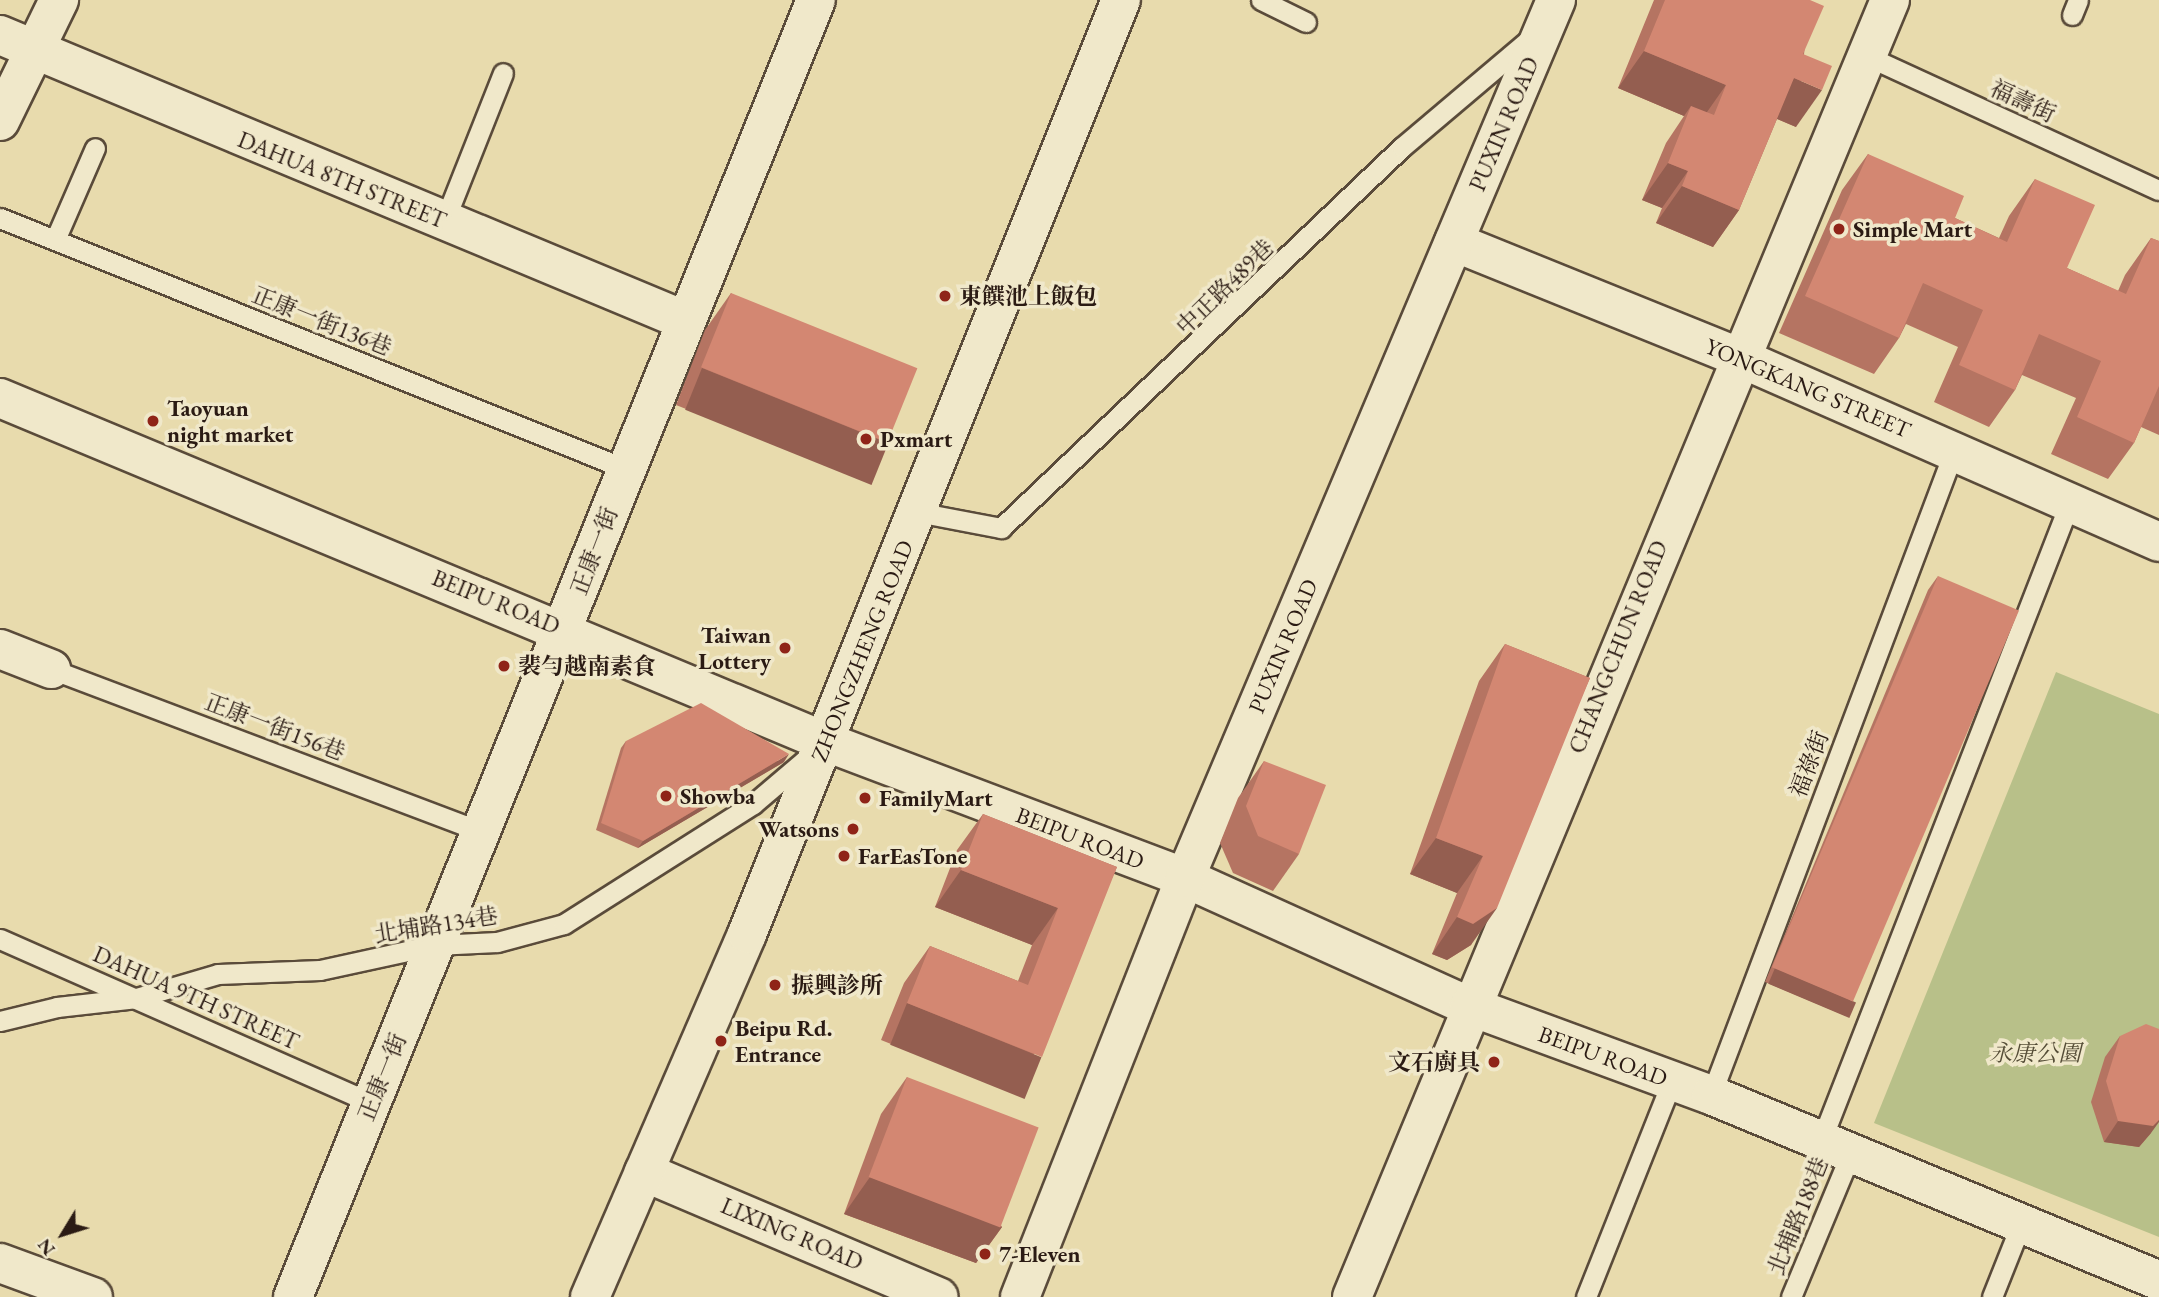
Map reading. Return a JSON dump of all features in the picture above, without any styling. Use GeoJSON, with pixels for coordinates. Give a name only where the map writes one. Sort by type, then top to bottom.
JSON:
{"type":"FeatureCollection","features":[{"type":"Feature","properties":{"kind":"street"},"geometry":{"type":"LineString","coordinates":[[0,121],[60,0]]}},
{"type":"Feature","properties":{"kind":"street","name":"正康一街"},"geometry":{"type":"LineString","coordinates":[[293,1297],[816,0]]}},
{"type":"Feature","properties":{"kind":"street","name":"ZHONGZHENG ROAD"},"geometry":{"type":"LineString","coordinates":[[590,1297],[826,742],[1121,0]]}},
{"type":"Feature","properties":{"kind":"street","name":"CHANGCHUN ROAD"},"geometry":{"type":"LineString","coordinates":[[1352,1297],[1469,1006],[1738,357],[1890,0]]}},
{"type":"Feature","properties":{"kind":"street","name":"PUXIN ROAD"},"geometry":{"type":"LineString","coordinates":[[1020,1297],[1185,878],[1552,12]]}},
{"type":"Feature","properties":{"kind":"street","name":"DAHUA 8TH STREET"},"geometry":{"type":"LineString","coordinates":[[0,35],[34,53],[686,321]]}},
{"type":"Feature","properties":{"kind":"street","name":"YONGKANG STREET"},"geometry":{"type":"LineString","coordinates":[[1454,242],[1738,357],[2159,542]]}},
{"type":"Feature","properties":{"kind":"street","name":"BEIPU ROAD"},"geometry":{"type":"LineString","coordinates":[[0,398],[564,630],[826,742],[1185,878],[1469,1006],[1711,1095],[2159,1281]]}},
{"type":"Feature","properties":{"kind":"street"},"geometry":{"type":"LineString","coordinates":[[0,649],[51,669]]}},
{"type":"Feature","properties":{"kind":"street","name":"LIXING ROAD"},"geometry":{"type":"LineString","coordinates":[[644,1172],[939,1297]]}},
{"type":"Feature","properties":{"kind":"street"},"geometry":{"type":"LineString","coordinates":[[0,1263],[93,1297]]}},
{"type":"Feature","properties":{"kind":"lane"},"geometry":{"type":"LineString","coordinates":[[1261,0],[1306,22]]}},
{"type":"Feature","properties":{"kind":"lane"},"geometry":{"type":"LineString","coordinates":[[1552,12],[1577,0]]}},
{"type":"Feature","properties":{"kind":"lane","name":"中正路489巷"},"geometry":{"type":"LineString","coordinates":[[917,512],[1001,528],[1402,147],[1552,12]]}},
{"type":"Feature","properties":{"kind":"lane","name":"福壽街"},"geometry":{"type":"LineString","coordinates":[[1867,57],[2159,190]]}},
{"type":"Feature","properties":{"kind":"lane"},"geometry":{"type":"LineString","coordinates":[[444,222],[503,73]]}},
{"type":"Feature","properties":{"kind":"lane"},"geometry":{"type":"LineString","coordinates":[[55,240],[95,148]]}},
{"type":"Feature","properties":{"kind":"lane","name":"正康一街136巷"},"geometry":{"type":"LineString","coordinates":[[0,218],[626,469]]}},
{"type":"Feature","properties":{"kind":"lane","name":"福祿街"},"geometry":{"type":"LineString","coordinates":[[1711,1095],[1954,451]]}},
{"type":"Feature","properties":{"kind":"lane","name":"北埔路188巷"},"geometry":{"type":"LineString","coordinates":[[1791,1297],[1836,1147],[2070,502]]}},
{"type":"Feature","properties":{"kind":"lane","name":"正康一街156巷"},"geometry":{"type":"LineString","coordinates":[[51,669],[480,831]]}},
{"type":"Feature","properties":{"kind":"lane","name":"北埔路134巷"},"geometry":{"type":"LineString","coordinates":[[0,1021],[57,1007],[136,998],[218,974],[320,970],[435,945],[497,942],[564,923],[753,804],[826,742]]}},
{"type":"Feature","properties":{"kind":"lane","name":"DAHUA 9TH STREET"},"geometry":{"type":"LineString","coordinates":[[0,939],[371,1103]]}},
{"type":"Feature","properties":{"kind":"lane"},"geometry":{"type":"LineString","coordinates":[[1586,1297],[1672,1081]]}},
{"type":"Feature","properties":{"kind":"lane"},"geometry":{"type":"LineString","coordinates":[[1992,1297],[2021,1224]]}},
{"type":"Feature","properties":{"kind":"green space","name":"永康公園"},"geometry":{"type":"Polygon","coordinates":[[[2056,672],[2159,714],[2159,1237],[1874,1123],[2056,672]]]}},
{"type":"Feature","properties":{"kind":"building"},"geometry":{"type":"Polygon","coordinates":[[[1665,0],[1810,0],[1824,6],[1803,54],[1832,66],[1822,90],[1794,78],[1739,210],[1682,186],[1688,171],[1668,163],[1691,106],[1714,115],[1726,85],[1644,51],[1665,0]]]}},
{"type":"Feature","properties":{"kind":"building"},"geometry":{"type":"Polygon","coordinates":[[[1868,154],[1964,196],[1955,218],[2007,242],[2035,179],[2095,205],[2067,268],[2126,294],[2151,238],[2159,241],[2159,386],[2134,443],[2077,417],[2101,361],[2039,334],[2015,390],[1959,365],[1983,310],[1923,283],[1899,338],[1805,296],[1868,154]]]}},
{"type":"Feature","properties":{"kind":"building"},"geometry":{"type":"Polygon","coordinates":[[[731,293],[917,368],[887,442],[701,367],[731,293]]]}},
{"type":"Feature","properties":{"kind":"building"},"geometry":{"type":"Polygon","coordinates":[[[1938,576],[2019,610],[1853,1002],[1772,967],[1938,576]]]}},
{"type":"Feature","properties":{"kind":"building"},"geometry":{"type":"Polygon","coordinates":[[[1505,644],[1590,678],[1497,908],[1473,924],[1457,917],[1483,856],[1436,838],[1505,644]]]}},
{"type":"Feature","properties":{"kind":"building","name":"Showba"},"geometry":{"type":"Polygon","coordinates":[[[701,703],[789,754],[643,841],[601,823],[626,741],[701,703]]]}},
{"type":"Feature","properties":{"kind":"building"},"geometry":{"type":"Polygon","coordinates":[[[1264,761],[1326,785],[1299,854],[1258,836],[1246,806],[1264,761]]]}},
{"type":"Feature","properties":{"kind":"building"},"geometry":{"type":"Polygon","coordinates":[[[983,814],[1117,867],[1042,1057],[907,1003],[930,946],[1028,985],[1058,908],[961,870],[983,814]]]}},
{"type":"Feature","properties":{"kind":"building"},"geometry":{"type":"Polygon","coordinates":[[[2146,1024],[2159,1029],[2159,1120],[2153,1126],[2118,1121],[2106,1081],[2120,1036],[2146,1024]]]}},
{"type":"Feature","properties":{"kind":"building"},"geometry":{"type":"Polygon","coordinates":[[[907,1077],[1039,1128],[1000,1227],[869,1177],[907,1077]]]}},
{"type":"Feature","properties":{"kind":"place","name":"Simple Mart"},"geometry":{"type":"Point","coordinates":[1839,229]}},
{"type":"Feature","properties":{"kind":"place","name":"東饌池上飯包"},"geometry":{"type":"Point","coordinates":[945,296]}},
{"type":"Feature","properties":{"kind":"place","name":"Taoyuan night market"},"geometry":{"type":"Point","coordinates":[153,421]}},
{"type":"Feature","properties":{"kind":"place","name":"Pxmart"},"geometry":{"type":"Point","coordinates":[866,439]}},
{"type":"Feature","properties":{"kind":"place","name":"Taiwan Lottery"},"geometry":{"type":"Point","coordinates":[785,648]}},
{"type":"Feature","properties":{"kind":"place","name":"裴勻越南素食"},"geometry":{"type":"Point","coordinates":[504,666]}},
{"type":"Feature","properties":{"kind":"place","name":"Showba"},"geometry":{"type":"Point","coordinates":[666,796]}},
{"type":"Feature","properties":{"kind":"place","name":"FamilyMart"},"geometry":{"type":"Point","coordinates":[865,798]}},
{"type":"Feature","properties":{"kind":"place","name":"Watsons"},"geometry":{"type":"Point","coordinates":[853,829]}},
{"type":"Feature","properties":{"kind":"place","name":"FarEasTone"},"geometry":{"type":"Point","coordinates":[844,856]}},
{"type":"Feature","properties":{"kind":"place","name":"振興診所"},"geometry":{"type":"Point","coordinates":[775,985]}},
{"type":"Feature","properties":{"kind":"place","name":"Beipu Rd. Entrance"},"geometry":{"type":"Point","coordinates":[721,1041]}},
{"type":"Feature","properties":{"kind":"place","name":"文石廚具"},"geometry":{"type":"Point","coordinates":[1494,1062]}},
{"type":"Feature","properties":{"kind":"place","name":"7-Eleven"},"geometry":{"type":"Point","coordinates":[985,1254]}}]}
